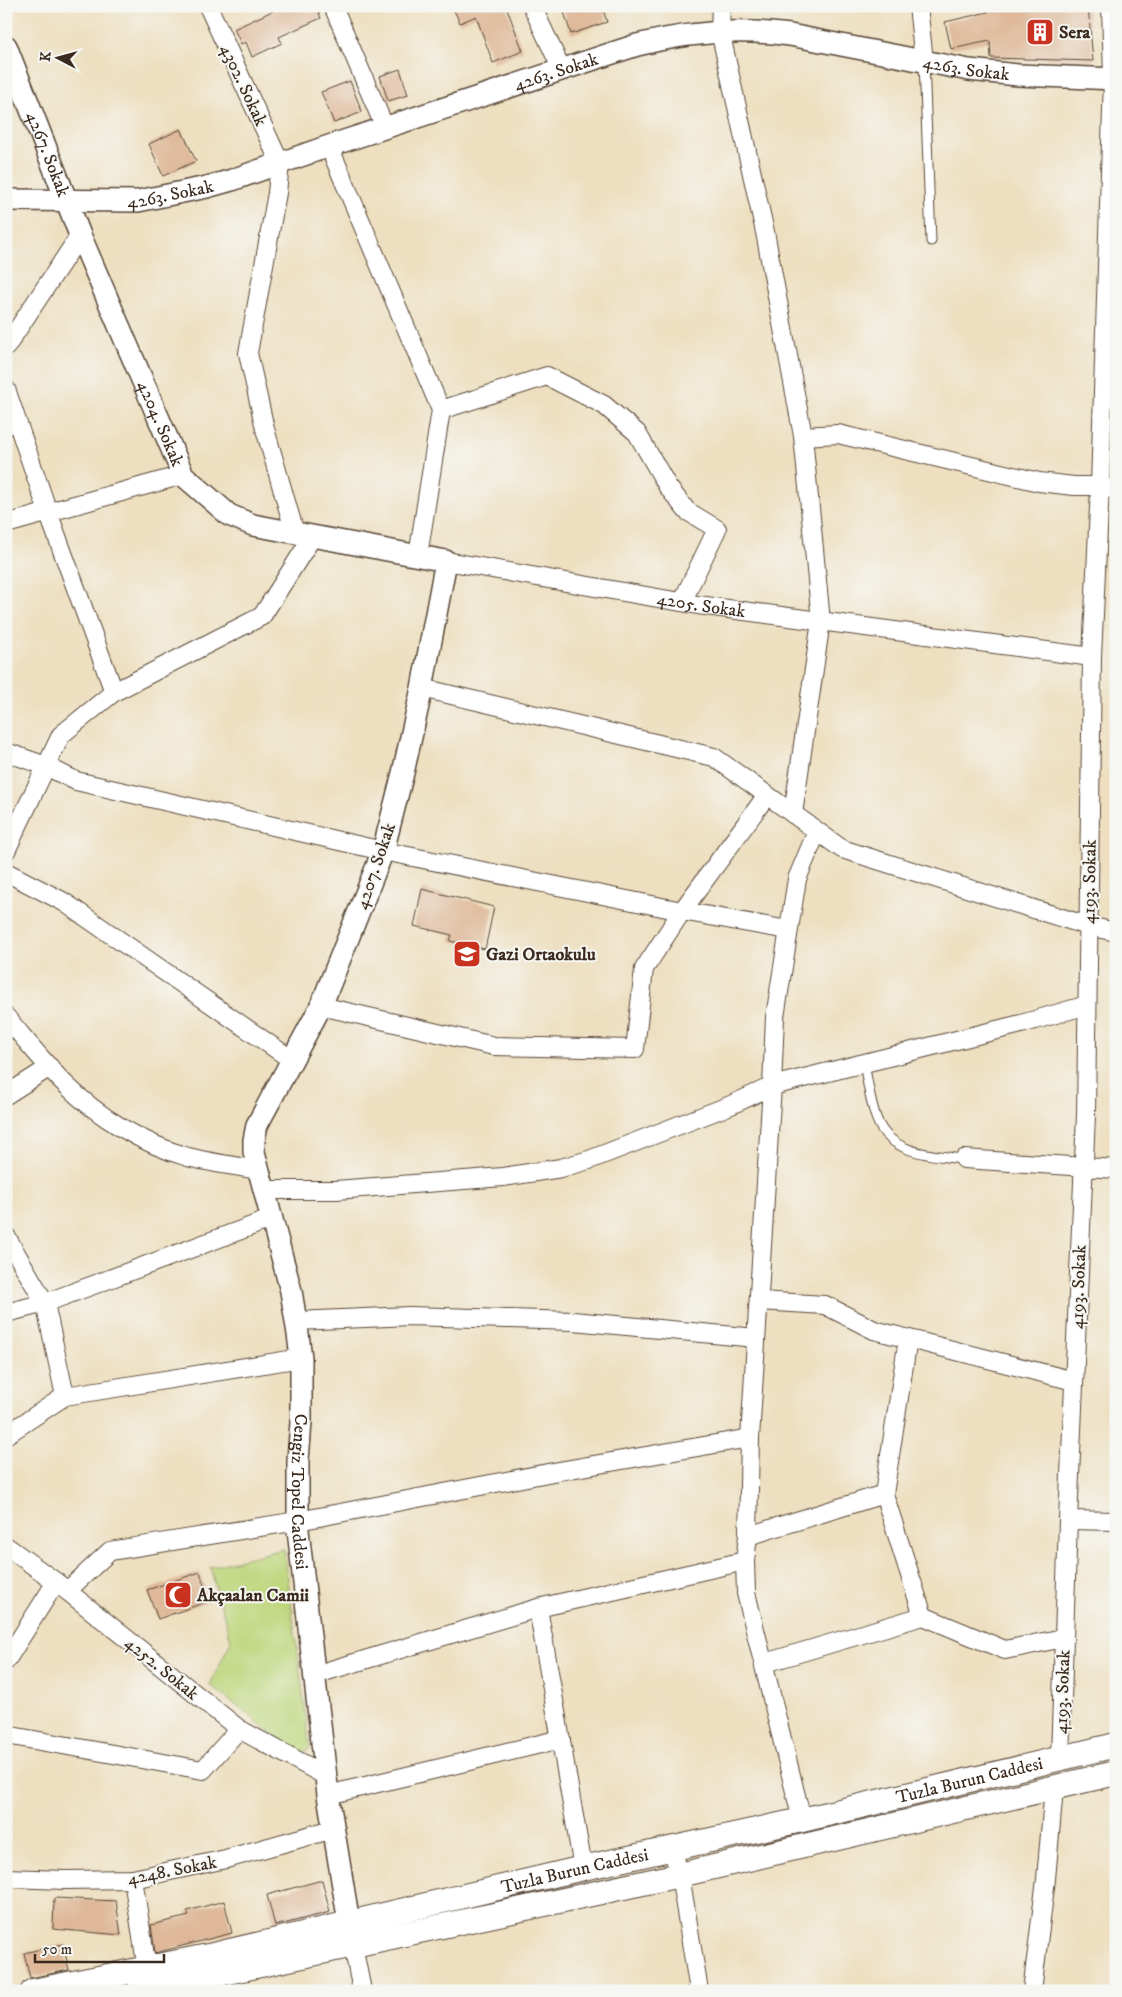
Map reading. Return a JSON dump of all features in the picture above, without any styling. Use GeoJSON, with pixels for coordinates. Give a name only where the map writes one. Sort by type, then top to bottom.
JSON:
{"type":"FeatureCollection","features":[{"type":"Feature","properties":{"kind":"main road","name":"Tuzla Burun Caddesi"},"geometry":{"type":"LineString","coordinates":[[351,1934],[583,1868],[802,1820],[1116,1745]]}},
{"type":"Feature","properties":{"kind":"main road","name":"Tuzla Burun Caddesi"},"geometry":{"type":"LineString","coordinates":[[43,1990],[143,1980],[213,1955],[351,1934],[680,1875],[1116,1773]]}},
{"type":"Feature","properties":{"kind":"street","name":"4302. Sokak"},"geometry":{"type":"LineString","coordinates":[[208,6],[280,163]]}},
{"type":"Feature","properties":{"kind":"street"},"geometry":{"type":"LineString","coordinates":[[332,6],[385,128]]}},
{"type":"Feature","properties":{"kind":"street"},"geometry":{"type":"LineString","coordinates":[[532,6],[562,70]]}},
{"type":"Feature","properties":{"kind":"street"},"geometry":{"type":"LineString","coordinates":[[721,6],[720,31],[764,232],[803,436],[821,621],[793,814]]}},
{"type":"Feature","properties":{"kind":"street"},"geometry":{"type":"LineString","coordinates":[[918,6],[924,62]]}},
{"type":"Feature","properties":{"kind":"street","name":"4193. Sokak"},"geometry":{"type":"LineString","coordinates":[[1060,1758],[1068,1520],[1086,1115],[1092,657],[1108,488],[1114,79],[1112,6]]}},
{"type":"Feature","properties":{"kind":"street","name":"4263. Sokak"},"geometry":{"type":"LineString","coordinates":[[6,200],[121,202],[153,199],[232,180],[329,146],[650,41],[720,31],[760,31],[790,35],[969,70],[1018,75],[1114,79]]}},
{"type":"Feature","properties":{"kind":"street","name":"4267. Sokak"},"geometry":{"type":"LineString","coordinates":[[6,46],[80,235]]}},
{"type":"Feature","properties":{"kind":"street"},"geometry":{"type":"LineString","coordinates":[[329,146],[441,410],[418,556]]}},
{"type":"Feature","properties":{"kind":"street"},"geometry":{"type":"LineString","coordinates":[[6,851],[61,735],[114,692],[262,616],[304,534],[265,428],[248,353],[277,193],[280,163]]}},
{"type":"Feature","properties":{"kind":"street"},"geometry":{"type":"LineString","coordinates":[[6,347],[80,235]]}},
{"type":"Feature","properties":{"kind":"street","name":"4204. Sokak"},"geometry":{"type":"LineString","coordinates":[[80,235],[183,475],[229,515],[253,525],[304,534]]}},
{"type":"Feature","properties":{"kind":"street"},"geometry":{"type":"LineString","coordinates":[[441,410],[547,376],[604,405],[637,432],[668,487],[687,510],[717,529],[682,602]]}},
{"type":"Feature","properties":{"kind":"street"},"geometry":{"type":"LineString","coordinates":[[6,389],[48,512],[114,692]]}},
{"type":"Feature","properties":{"kind":"street"},"geometry":{"type":"LineString","coordinates":[[803,436],[838,434],[1039,482],[1108,488]]}},
{"type":"Feature","properties":{"kind":"street"},"geometry":{"type":"LineString","coordinates":[[6,524],[183,475]]}},
{"type":"Feature","properties":{"kind":"street","name":"4205. Sokak"},"geometry":{"type":"LineString","coordinates":[[304,534],[446,562],[682,602],[1092,657]]}},
{"type":"Feature","properties":{"kind":"street","name":"4207. Sokak"},"geometry":{"type":"LineString","coordinates":[[260,1171],[257,1125],[321,1006],[383,851],[422,688],[446,562]]}},
{"type":"Feature","properties":{"kind":"street"},"geometry":{"type":"LineString","coordinates":[[422,688],[714,757],[842,849],[1088,926],[1116,932]]}},
{"type":"Feature","properties":{"kind":"street"},"geometry":{"type":"LineString","coordinates":[[6,752],[46,766],[76,781],[383,851],[682,911],[788,930]]}},
{"type":"Feature","properties":{"kind":"street"},"geometry":{"type":"LineString","coordinates":[[321,1006],[494,1046],[635,1049],[644,969],[682,911],[767,795]]}},
{"type":"Feature","properties":{"kind":"street"},"geometry":{"type":"LineString","coordinates":[[802,1820],[746,1593],[745,1561],[748,1536],[750,1438],[775,1017],[797,879],[817,831]]}},
{"type":"Feature","properties":{"kind":"street"},"geometry":{"type":"LineString","coordinates":[[6,872],[64,902],[292,1060]]}},
{"type":"Feature","properties":{"kind":"street"},"geometry":{"type":"LineString","coordinates":[[6,1017],[64,1083],[88,1105],[122,1128],[156,1145],[189,1157],[260,1171],[336,1190],[503,1177],[561,1168],[589,1160],[731,1105],[772,1086],[1021,1024],[1087,1005]]}},
{"type":"Feature","properties":{"kind":"street"},"geometry":{"type":"LineString","coordinates":[[6,1094],[50,1067]]}},
{"type":"Feature","properties":{"kind":"street"},"geometry":{"type":"LineString","coordinates":[[964,1159],[1116,1169]]}},
{"type":"Feature","properties":{"kind":"street","name":"Cengiz Topel Caddesi"},"geometry":{"type":"LineString","coordinates":[[260,1171],[292,1291],[301,1358],[298,1521],[327,1786],[351,1934]]}},
{"type":"Feature","properties":{"kind":"street"},"geometry":{"type":"LineString","coordinates":[[6,1313],[46,1302],[273,1218]]}},
{"type":"Feature","properties":{"kind":"street"},"geometry":{"type":"LineString","coordinates":[[6,1236],[46,1302],[65,1396]]}},
{"type":"Feature","properties":{"kind":"street"},"geometry":{"type":"LineString","coordinates":[[759,1301],[825,1306],[874,1330],[1074,1381]]}},
{"type":"Feature","properties":{"kind":"street"},"geometry":{"type":"LineString","coordinates":[[296,1321],[410,1316],[573,1321],[756,1338]]}},
{"type":"Feature","properties":{"kind":"street"},"geometry":{"type":"LineString","coordinates":[[908,1339],[884,1494],[923,1616]]}},
{"type":"Feature","properties":{"kind":"street"},"geometry":{"type":"LineString","coordinates":[[6,1435],[65,1396],[301,1358]]}},
{"type":"Feature","properties":{"kind":"street"},"geometry":{"type":"LineString","coordinates":[[6,1661],[61,1586],[110,1551],[298,1521],[553,1472],[750,1438]]}},
{"type":"Feature","properties":{"kind":"street"},"geometry":{"type":"LineString","coordinates":[[748,1536],[884,1494]]}},
{"type":"Feature","properties":{"kind":"street"},"geometry":{"type":"LineString","coordinates":[[1068,1520],[1116,1521]]}},
{"type":"Feature","properties":{"kind":"street","name":"4252. Sokak"},"geometry":{"type":"LineString","coordinates":[[6,1546],[61,1586],[239,1729],[327,1786]]}},
{"type":"Feature","properties":{"kind":"street"},"geometry":{"type":"LineString","coordinates":[[314,1675],[538,1608],[745,1561]]}},
{"type":"Feature","properties":{"kind":"street"},"geometry":{"type":"LineString","coordinates":[[538,1608],[583,1868]]}},
{"type":"Feature","properties":{"kind":"street"},"geometry":{"type":"LineString","coordinates":[[764,1663],[923,1616],[1005,1650],[1064,1638]]}},
{"type":"Feature","properties":{"kind":"street"},"geometry":{"type":"LineString","coordinates":[[6,1735],[202,1770],[239,1729]]}},
{"type":"Feature","properties":{"kind":"street"},"geometry":{"type":"LineString","coordinates":[[327,1786],[561,1739]]}},
{"type":"Feature","properties":{"kind":"street"},"geometry":{"type":"LineString","coordinates":[[1032,1991],[1046,1879],[1054,1788]]}},
{"type":"Feature","properties":{"kind":"street","name":"4248. Sokak"},"geometry":{"type":"LineString","coordinates":[[6,1878],[133,1879],[226,1859],[333,1829]]}},
{"type":"Feature","properties":{"kind":"street"},"geometry":{"type":"LineString","coordinates":[[672,1849],[680,1875],[698,1991]]}},
{"type":"Feature","properties":{"kind":"street"},"geometry":{"type":"LineString","coordinates":[[133,1879],[143,1980]]}},
{"type":"Feature","properties":{"kind":"street"},"geometry":{"type":"LineString","coordinates":[[351,1934],[362,1991]]}},
{"type":"Feature","properties":{"kind":"lane"},"geometry":{"type":"LineString","coordinates":[[924,62],[931,241]]}},
{"type":"Feature","properties":{"kind":"lane"},"geometry":{"type":"LineString","coordinates":[[864,1064],[877,1121],[886,1134],[897,1144],[911,1151],[964,1159]]}},
{"type":"Feature","properties":{"kind":"green space"},"geometry":{"type":"Polygon","coordinates":[[[284,1549],[310,1748],[301,1756],[210,1685],[231,1641],[210,1567],[284,1549]]]}},
{"type":"Feature","properties":{"kind":"building"},"geometry":{"type":"Polygon","coordinates":[[[283,6],[316,6],[321,18],[279,37],[282,43],[252,57],[246,42],[241,44],[234,29],[283,6]]]}},
{"type":"Feature","properties":{"kind":"building"},"geometry":{"type":"Polygon","coordinates":[[[452,6],[506,6],[523,51],[493,63],[476,16],[460,23],[452,6]]]}},
{"type":"Feature","properties":{"kind":"building"},"geometry":{"type":"Polygon","coordinates":[[[562,6],[602,6],[607,22],[571,34],[562,6]]]}},
{"type":"Feature","properties":{"kind":"building","name":"Sera"},"geometry":{"type":"Polygon","coordinates":[[[987,6],[1088,6],[1093,61],[991,58],[990,41],[951,49],[945,22],[988,12],[987,6]]]}},
{"type":"Feature","properties":{"kind":"building"},"geometry":{"type":"Polygon","coordinates":[[[400,69],[408,95],[388,101],[380,76],[400,69]]]}},
{"type":"Feature","properties":{"kind":"building"},"geometry":{"type":"Polygon","coordinates":[[[350,81],[362,112],[334,123],[321,92],[350,81]]]}},
{"type":"Feature","properties":{"kind":"building"},"geometry":{"type":"Polygon","coordinates":[[[181,129],[196,161],[163,176],[149,144],[181,129]]]}},
{"type":"Feature","properties":{"kind":"building"},"geometry":{"type":"Polygon","coordinates":[[[422,889],[494,907],[485,949],[450,941],[452,935],[414,926],[422,889]]]}},
{"type":"Feature","properties":{"kind":"building","name":"Akçaalan Camii"},"geometry":{"type":"Polygon","coordinates":[[[200,1572],[209,1601],[158,1619],[147,1590],[200,1572]]]}},
{"type":"Feature","properties":{"kind":"building"},"geometry":{"type":"Polygon","coordinates":[[[322,1880],[330,1912],[275,1926],[267,1895],[322,1880]]]}},
{"type":"Feature","properties":{"kind":"building"},"geometry":{"type":"Polygon","coordinates":[[[54,1898],[116,1901],[121,1935],[53,1929],[54,1898]]]}},
{"type":"Feature","properties":{"kind":"building"},"geometry":{"type":"Polygon","coordinates":[[[224,1901],[232,1933],[155,1953],[151,1925],[189,1916],[187,1911],[224,1901]]]}},
{"type":"Feature","properties":{"kind":"building"},"geometry":{"type":"Polygon","coordinates":[[[63,1944],[69,1970],[30,1978],[24,1953],[63,1944]]]}},
{"type":"Feature","properties":{"kind":"place","name":"Sera"},"geometry":{"type":"Point","coordinates":[1040,32]}},
{"type":"Feature","properties":{"kind":"place","name":"Gazi Ortaokulu"},"geometry":{"type":"Point","coordinates":[467,954]}},
{"type":"Feature","properties":{"kind":"place","name":"Akçaalan Camii"},"geometry":{"type":"Point","coordinates":[178,1595]}}]}
